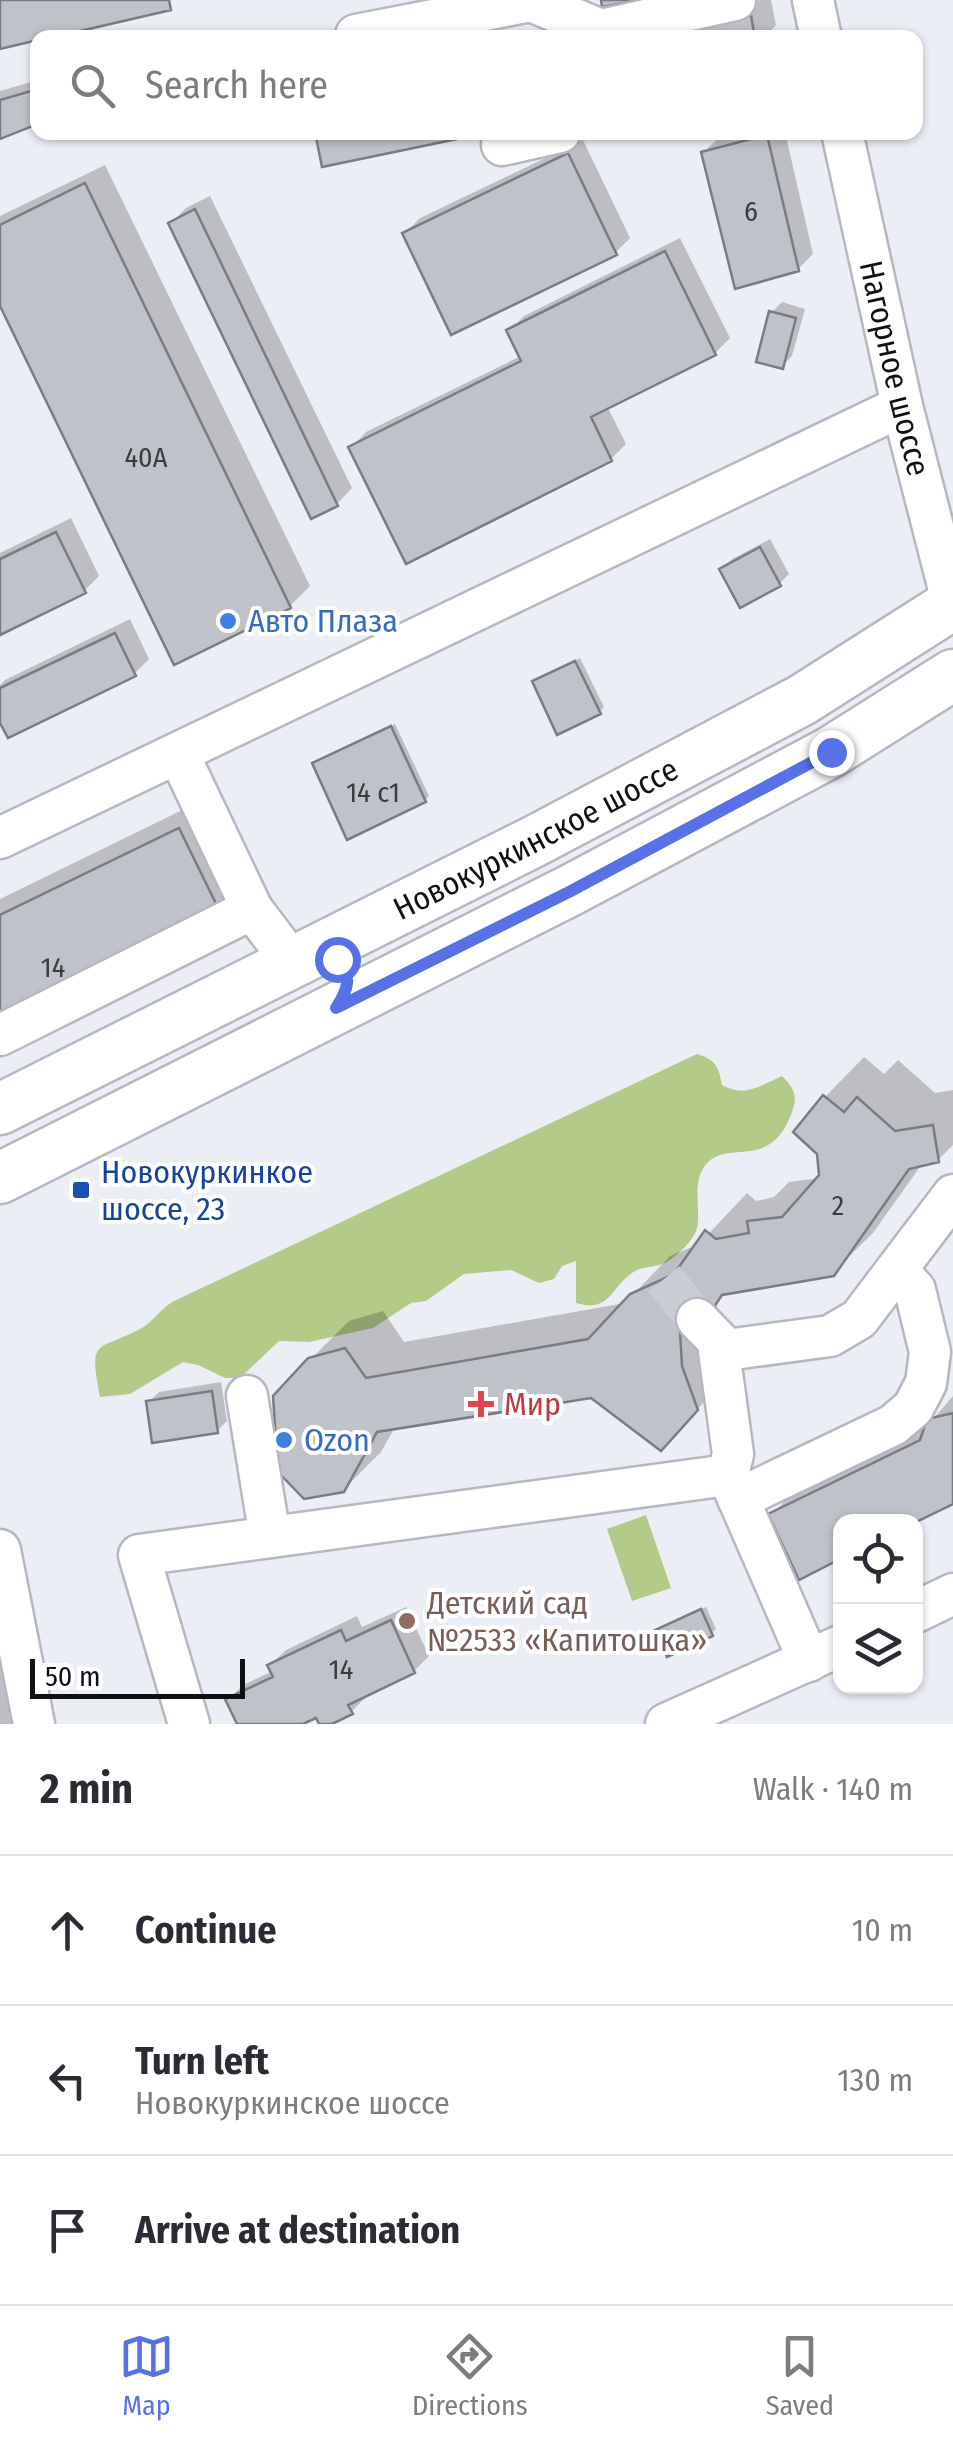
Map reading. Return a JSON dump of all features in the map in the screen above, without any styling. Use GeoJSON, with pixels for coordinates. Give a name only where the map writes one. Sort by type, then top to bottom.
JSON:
{"type":"FeatureCollection","features":[{"type":"Feature","properties":{"kind":"main road","name":"Новокуркинское шоссе"},"geometry":{"type":"LineString","coordinates":[[0,1110],[542,837],[802,700],[953,604]]}},
{"type":"Feature","properties":{"kind":"main road","name":"Новокуркинское шоссе"},"geometry":{"type":"LineString","coordinates":[[0,1178],[569,892],[831,752],[953,675]]}},
{"type":"Feature","properties":{"kind":"street"},"geometry":{"type":"LineString","coordinates":[[382,30],[531,1],[601,30],[735,0]]}},
{"type":"Feature","properties":{"kind":"street"},"geometry":{"type":"LineString","coordinates":[[812,0],[819,30]]}},
{"type":"Feature","properties":{"kind":"street"},"geometry":{"type":"LineString","coordinates":[[502,145],[524,140]]}},
{"type":"Feature","properties":{"kind":"street","name":"Нагорное шоссе"},"geometry":{"type":"LineString","coordinates":[[844,140],[902,406],[953,604]]}},
{"type":"Feature","properties":{"kind":"street"},"geometry":{"type":"LineString","coordinates":[[0,838],[902,406]]}},
{"type":"Feature","properties":{"kind":"street"},"geometry":{"type":"LineString","coordinates":[[178,753],[252,908],[300,959],[324,955],[337,959],[346,968],[346,994],[336,1008]]}},
{"type":"Feature","properties":{"kind":"street"},"geometry":{"type":"LineString","coordinates":[[542,837],[525,861],[527,873],[540,891],[569,892]]}},
{"type":"Feature","properties":{"kind":"street"},"geometry":{"type":"LineString","coordinates":[[0,1035],[252,908]]}},
{"type":"Feature","properties":{"kind":"street"},"geometry":{"type":"LineString","coordinates":[[666,1724],[825,1654],[733,1487],[733,1454],[719,1352],[830,1336],[859,1319],[953,1195]]}},
{"type":"Feature","properties":{"kind":"street"},"geometry":{"type":"LineString","coordinates":[[189,1724],[139,1555],[733,1487],[893,1425],[914,1408],[926,1383],[930,1352],[914,1290],[897,1270]]}},
{"type":"Feature","properties":{"kind":"street"},"geometry":{"type":"LineString","coordinates":[[697,1318],[727,1350]]}},
{"type":"Feature","properties":{"kind":"street"},"geometry":{"type":"LineString","coordinates":[[247,1396],[270,1537]]}},
{"type":"Feature","properties":{"kind":"street"},"geometry":{"type":"LineString","coordinates":[[0,1550],[34,1724]]}},
{"type":"Feature","properties":{"kind":"street"},"geometry":{"type":"LineString","coordinates":[[923,1609],[953,1594]]}},
{"type":"Feature","properties":{"kind":"green space"},"geometry":{"type":"Polygon","coordinates":[[[697,1054],[712,1061],[722,1085],[730,1089],[752,1089],[782,1076],[793,1091],[793,1109],[773,1142],[724,1154],[704,1167],[698,1181],[697,1228],[689,1242],[667,1262],[628,1276],[605,1301],[576,1303],[576,1261],[562,1266],[554,1279],[539,1283],[511,1270],[464,1274],[426,1301],[411,1303],[373,1328],[309,1342],[279,1341],[240,1378],[225,1378],[183,1362],[130,1394],[100,1397],[95,1364],[100,1349],[142,1328],[172,1302],[697,1054]]]}},
{"type":"Feature","properties":{"kind":"green space"},"geometry":{"type":"Polygon","coordinates":[[[646,1515],[671,1588],[632,1601],[607,1529],[646,1515]]]}},
{"type":"Feature","properties":{"kind":"building"},"geometry":{"type":"Polygon","coordinates":[[[0,0],[169,0],[171,10],[85,30],[30,30],[30,42],[0,49],[0,0]]]}},
{"type":"Feature","properties":{"kind":"building"},"geometry":{"type":"Polygon","coordinates":[[[601,0],[639,0],[602,7],[601,0]]]}},
{"type":"Feature","properties":{"kind":"building"},"geometry":{"type":"Polygon","coordinates":[[[750,10],[754,30],[694,30],[750,10]]]}},
{"type":"Feature","properties":{"kind":"building"},"geometry":{"type":"Polygon","coordinates":[[[30,91],[30,127],[0,139],[0,100],[30,91]]]}},
{"type":"Feature","properties":{"kind":"building"},"geometry":{"type":"Polygon","coordinates":[[[317,140],[452,140],[322,167],[317,140]]]}},
{"type":"Feature","properties":{"kind":"building"},"geometry":{"type":"Polygon","coordinates":[[[748,140],[768,140],[799,271],[735,289],[701,152],[748,140]]]}},
{"type":"Feature","properties":{"kind":"building"},"geometry":{"type":"Polygon","coordinates":[[[568,153],[617,255],[451,335],[402,233],[568,153]]]}},
{"type":"Feature","properties":{"kind":"building"},"geometry":{"type":"Polygon","coordinates":[[[85,183],[291,608],[174,665],[0,306],[0,225],[85,183]]]}},
{"type":"Feature","properties":{"kind":"building"},"geometry":{"type":"Polygon","coordinates":[[[195,209],[338,506],[311,519],[168,223],[195,209]]]}},
{"type":"Feature","properties":{"kind":"building"},"geometry":{"type":"Polygon","coordinates":[[[665,251],[716,355],[591,417],[612,461],[406,564],[348,447],[521,361],[506,330],[665,251]]]}},
{"type":"Feature","properties":{"kind":"building"},"geometry":{"type":"Polygon","coordinates":[[[769,311],[796,318],[783,369],[756,362],[769,311]]]}},
{"type":"Feature","properties":{"kind":"building"},"geometry":{"type":"Polygon","coordinates":[[[56,532],[86,593],[0,635],[0,559],[56,532]]]}},
{"type":"Feature","properties":{"kind":"building"},"geometry":{"type":"Polygon","coordinates":[[[760,547],[781,586],[740,608],[719,569],[760,547]]]}},
{"type":"Feature","properties":{"kind":"building"},"geometry":{"type":"Polygon","coordinates":[[[115,633],[136,676],[8,738],[0,723],[0,688],[115,633]]]}},
{"type":"Feature","properties":{"kind":"building"},"geometry":{"type":"Polygon","coordinates":[[[575,661],[601,714],[557,735],[532,681],[575,661]]]}},
{"type":"Feature","properties":{"kind":"building"},"geometry":{"type":"Polygon","coordinates":[[[391,726],[426,802],[347,840],[312,763],[391,726]]]}},
{"type":"Feature","properties":{"kind":"building"},"geometry":{"type":"Polygon","coordinates":[[[179,828],[220,912],[0,1019],[0,915],[179,828]]]}},
{"type":"Feature","properties":{"kind":"building"},"geometry":{"type":"Polygon","coordinates":[[[823,1095],[844,1112],[857,1097],[895,1131],[933,1125],[939,1162],[909,1169],[834,1276],[722,1295],[714,1307],[674,1274],[705,1230],[716,1239],[749,1233],[747,1221],[782,1217],[819,1175],[817,1154],[793,1132],[823,1095]]]}},
{"type":"Feature","properties":{"kind":"building"},"geometry":{"type":"Polygon","coordinates":[[[674,1274],[714,1307],[680,1332],[682,1366],[698,1410],[661,1451],[591,1398],[377,1432],[344,1492],[304,1499],[278,1472],[273,1396],[308,1358],[345,1348],[366,1378],[588,1339],[630,1294],[674,1274]]]}},
{"type":"Feature","properties":{"kind":"building"},"geometry":{"type":"Polygon","coordinates":[[[212,1391],[218,1433],[152,1443],[146,1401],[212,1391]]]}},
{"type":"Feature","properties":{"kind":"building"},"geometry":{"type":"Polygon","coordinates":[[[953,1413],[953,1504],[923,1519],[923,1514],[833,1514],[833,1563],[799,1580],[768,1514],[920,1440],[927,1419],[953,1413]]]}},
{"type":"Feature","properties":{"kind":"building"},"geometry":{"type":"Polygon","coordinates":[[[701,1609],[713,1636],[667,1657],[655,1630],[701,1609]]]}},
{"type":"Feature","properties":{"kind":"building"},"geometry":{"type":"Polygon","coordinates":[[[391,1620],[415,1673],[348,1705],[353,1714],[332,1724],[319,1724],[316,1718],[303,1724],[237,1724],[225,1699],[273,1677],[267,1665],[341,1630],[346,1641],[391,1620]]]}},
{"type":"Feature","properties":{"kind":"tunnel"},"geometry":{"type":"LineString","coordinates":[[664,1279],[697,1319]]}},
{"type":"Feature","properties":{"kind":"place","name":"Авто Плаза"},"geometry":{"type":"Point","coordinates":[228,621]}},
{"type":"Feature","properties":{"kind":"place","name":"Новокуркинкое шоссе, 23"},"geometry":{"type":"Point","coordinates":[81,1190]}},
{"type":"Feature","properties":{"kind":"place","name":"Мир"},"geometry":{"type":"Point","coordinates":[481,1404]}},
{"type":"Feature","properties":{"kind":"place","name":"Ozon"},"geometry":{"type":"Point","coordinates":[284,1440]}},
{"type":"Feature","properties":{"kind":"place","name":"Детский сад №2533 «Капитошка»"},"geometry":{"type":"Point","coordinates":[407,1621]}},
{"type":"Feature","properties":{"kind":"route"},"geometry":{"type":"LineString","coordinates":[[337,959],[346,968],[348,980],[346,994],[336,1008],[569,892],[831,752]]}}]}
